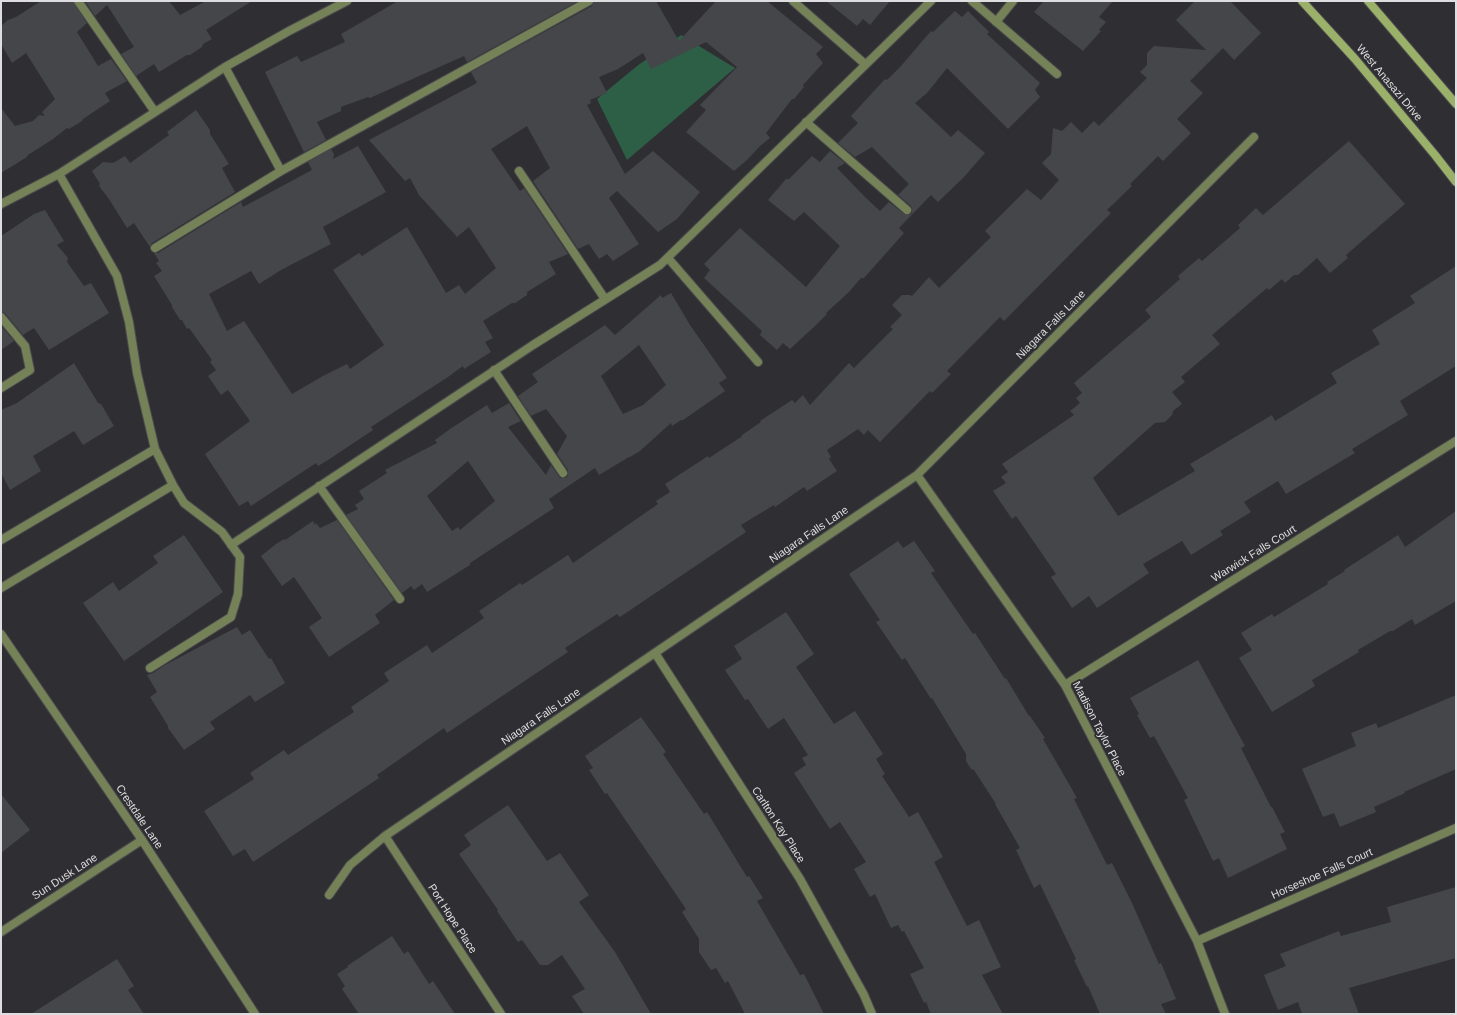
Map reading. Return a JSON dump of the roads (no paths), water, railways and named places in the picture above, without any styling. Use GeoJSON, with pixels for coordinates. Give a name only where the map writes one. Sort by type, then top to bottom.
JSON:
{"type":"FeatureCollection","features":[{"type":"Feature","properties":{"kind":"main road","name":"West Anasazi Drive"},"geometry":{"type":"LineString","coordinates":[[1302,1],[1355,59],[1456,182]]}},
{"type":"Feature","properties":{"kind":"main road"},"geometry":{"type":"LineString","coordinates":[[1368,1],[1456,104]]}},
{"type":"Feature","properties":{"kind":"street"},"geometry":{"type":"LineString","coordinates":[[78,1],[155,112]]}},
{"type":"Feature","properties":{"kind":"street"},"geometry":{"type":"LineString","coordinates":[[1,204],[59,174],[225,67],[289,31],[347,1]]}},
{"type":"Feature","properties":{"kind":"street"},"geometry":{"type":"LineString","coordinates":[[155,248],[281,171],[589,1]]}},
{"type":"Feature","properties":{"kind":"street"},"geometry":{"type":"LineString","coordinates":[[794,1],[866,64]]}},
{"type":"Feature","properties":{"kind":"street"},"geometry":{"type":"LineString","coordinates":[[231,545],[494,370],[660,265],[931,1]]}},
{"type":"Feature","properties":{"kind":"street"},"geometry":{"type":"LineString","coordinates":[[972,1],[1057,74]]}},
{"type":"Feature","properties":{"kind":"street"},"geometry":{"type":"LineString","coordinates":[[996,22],[1013,1]]}},
{"type":"Feature","properties":{"kind":"street"},"geometry":{"type":"LineString","coordinates":[[225,67],[281,171]]}},
{"type":"Feature","properties":{"kind":"street"},"geometry":{"type":"LineString","coordinates":[[806,122],[907,210]]}},
{"type":"Feature","properties":{"kind":"street","name":"Niagara Falls Lane"},"geometry":{"type":"LineString","coordinates":[[329,894],[350,865],[385,836],[655,654],[917,474],[1254,137]]}},
{"type":"Feature","properties":{"kind":"street"},"geometry":{"type":"LineString","coordinates":[[519,171],[605,299]]}},
{"type":"Feature","properties":{"kind":"street"},"geometry":{"type":"LineString","coordinates":[[59,174],[117,276],[129,322],[137,373],[155,449],[184,503],[222,532],[240,557],[238,594],[231,617],[150,668]]}},
{"type":"Feature","properties":{"kind":"street"},"geometry":{"type":"LineString","coordinates":[[668,258],[758,362]]}},
{"type":"Feature","properties":{"kind":"street"},"geometry":{"type":"LineString","coordinates":[[1,317],[25,346],[30,370],[1,388]]}},
{"type":"Feature","properties":{"kind":"street"},"geometry":{"type":"LineString","coordinates":[[494,370],[563,473]]}},
{"type":"Feature","properties":{"kind":"street","name":"Warwick Falls Court"},"geometry":{"type":"LineString","coordinates":[[1065,685],[1456,441]]}},
{"type":"Feature","properties":{"kind":"street"},"geometry":{"type":"LineString","coordinates":[[1,540],[155,449]]}},
{"type":"Feature","properties":{"kind":"street","name":"Madison Taylor Place"},"geometry":{"type":"LineString","coordinates":[[917,474],[1065,685],[1197,941],[1225,1014]]}},
{"type":"Feature","properties":{"kind":"street"},"geometry":{"type":"LineString","coordinates":[[1,588],[173,485]]}},
{"type":"Feature","properties":{"kind":"street"},"geometry":{"type":"LineString","coordinates":[[319,486],[400,599]]}},
{"type":"Feature","properties":{"kind":"street","name":"Crestdale Lane"},"geometry":{"type":"LineString","coordinates":[[1,634],[142,840],[255,1014]]}},
{"type":"Feature","properties":{"kind":"street","name":"Carlton Kay Place"},"geometry":{"type":"LineString","coordinates":[[655,654],[800,880],[864,995],[872,1014]]}},
{"type":"Feature","properties":{"kind":"street","name":"Horseshoe Falls Court"},"geometry":{"type":"LineString","coordinates":[[1197,941],[1456,828]]}},
{"type":"Feature","properties":{"kind":"street","name":"Port Hope Place"},"geometry":{"type":"LineString","coordinates":[[385,836],[501,1014]]}},
{"type":"Feature","properties":{"kind":"street","name":"Sun Dusk Lane"},"geometry":{"type":"LineString","coordinates":[[1,932],[142,840]]}}]}
